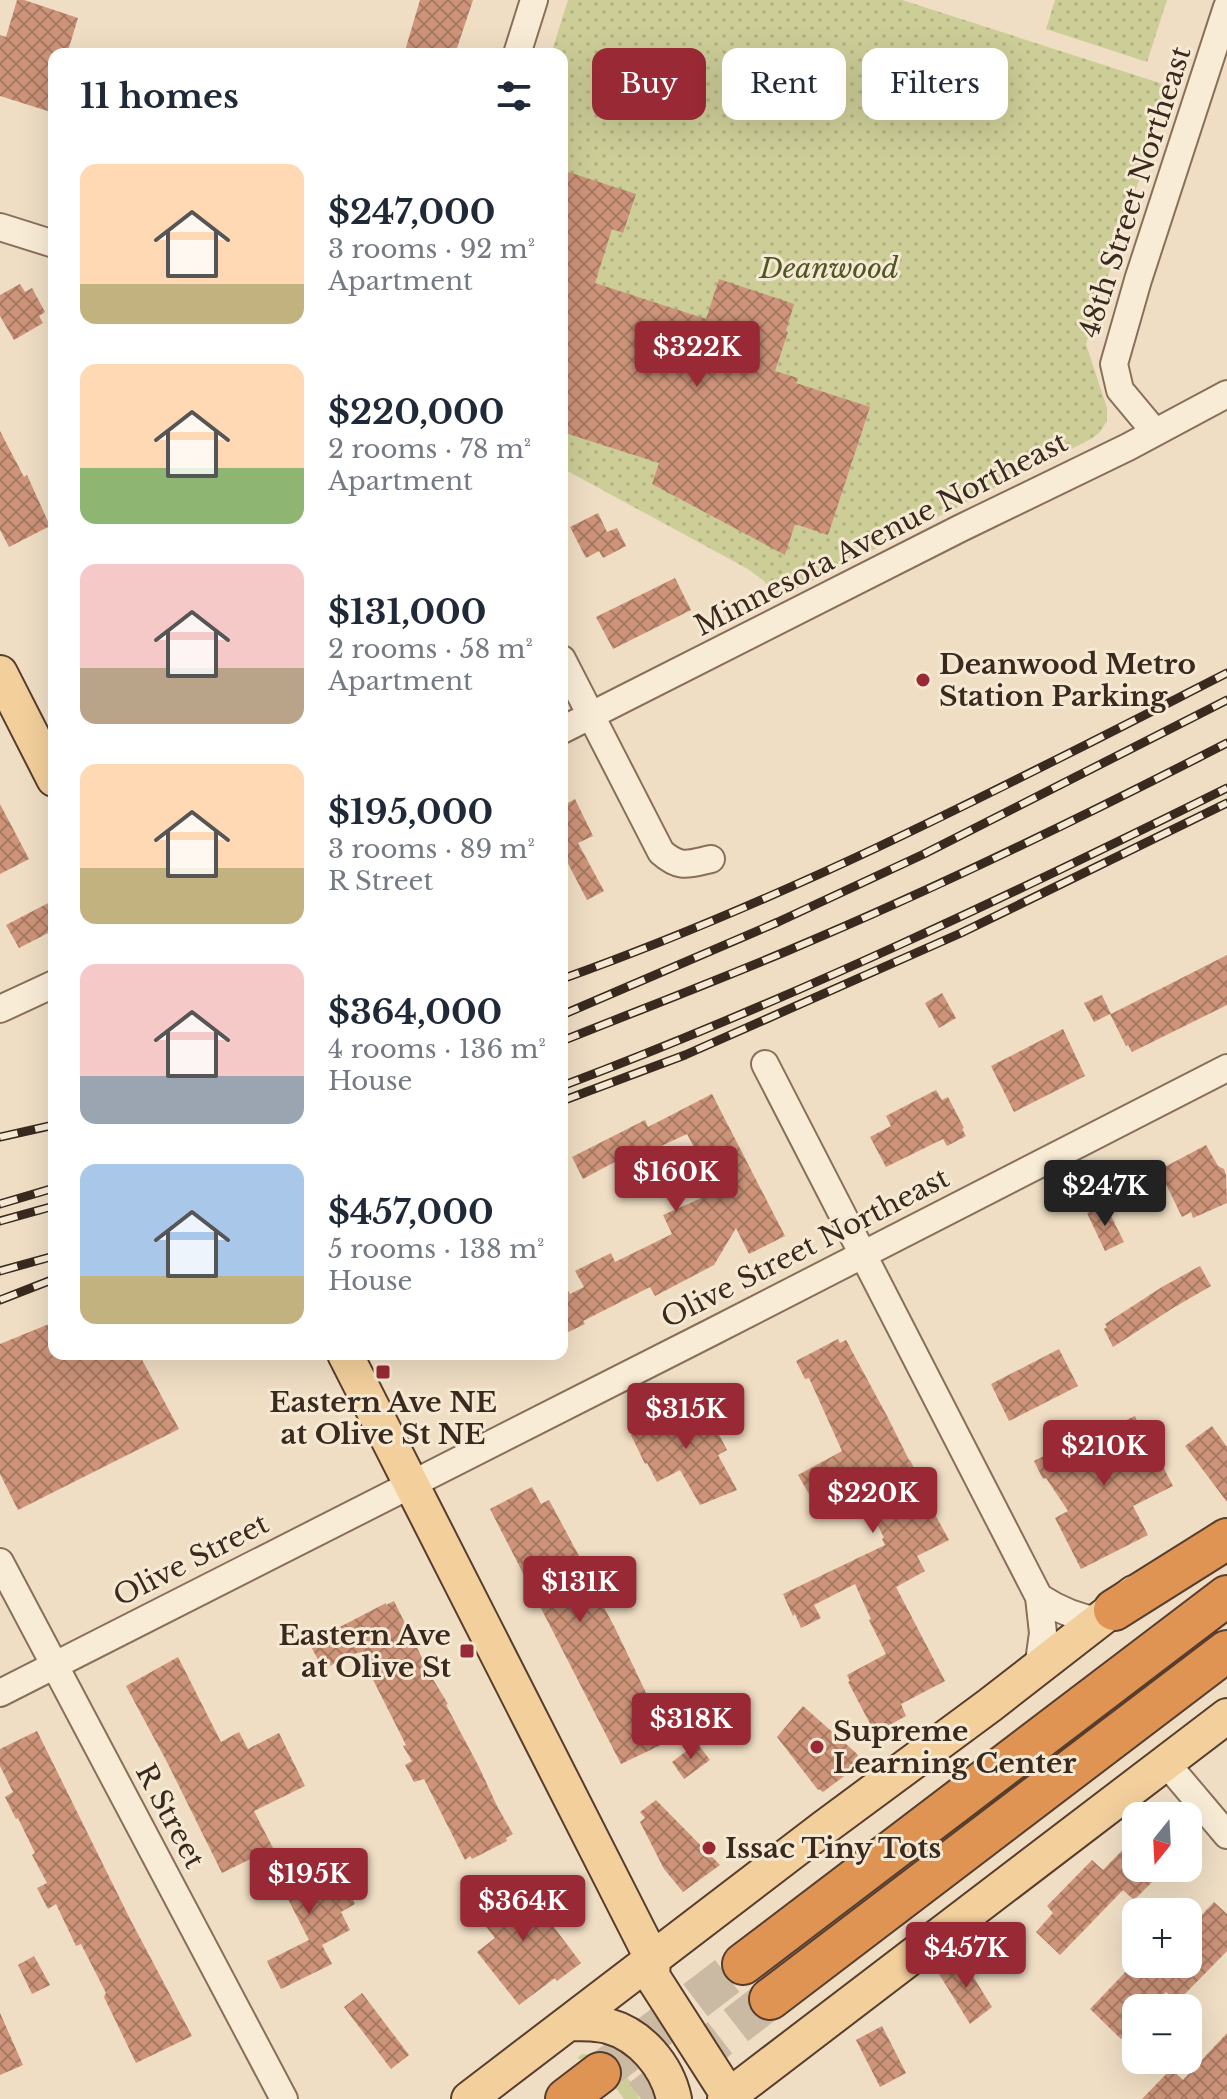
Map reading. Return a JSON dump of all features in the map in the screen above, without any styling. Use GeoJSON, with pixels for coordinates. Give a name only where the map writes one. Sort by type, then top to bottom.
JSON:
{"type":"FeatureCollection","features":[{"type":"Feature","properties":{"kind":"highway"},"geometry":{"type":"LineString","coordinates":[[1107,1616],[1227,1539]]}},
{"type":"Feature","properties":{"kind":"highway"},"geometry":{"type":"LineString","coordinates":[[743,1964],[1227,1596]]}},
{"type":"Feature","properties":{"kind":"highway"},"geometry":{"type":"LineString","coordinates":[[770,1999],[1227,1651]]}},
{"type":"Feature","properties":{"kind":"highway"},"geometry":{"type":"LineString","coordinates":[[566,2099],[600,2073]]}},
{"type":"Feature","properties":{"kind":"main road"},"geometry":{"type":"LineString","coordinates":[[0,673],[48,767]]}},
{"type":"Feature","properties":{"kind":"main road"},"geometry":{"type":"LineString","coordinates":[[348,1360],[653,1960],[668,1964],[735,2092],[1227,1716]]}},
{"type":"Feature","properties":{"kind":"main road"},"geometry":{"type":"LineString","coordinates":[[469,2099],[1038,1669],[1227,1517]]}},
{"type":"Feature","properties":{"kind":"main road"},"geometry":{"type":"LineString","coordinates":[[569,2023],[607,2025],[629,2034],[662,2066],[674,2099]]}},
{"type":"Feature","properties":{"kind":"street"},"geometry":{"type":"LineString","coordinates":[[519,48],[534,0]]}},
{"type":"Feature","properties":{"kind":"street","name":"48th Street Northeast"},"geometry":{"type":"LineString","coordinates":[[1155,432],[1120,390],[1114,364],[1138,280],[1219,58],[1227,7]]}},
{"type":"Feature","properties":{"kind":"street"},"geometry":{"type":"LineString","coordinates":[[0,227],[48,242]]}},
{"type":"Feature","properties":{"kind":"street","name":"Minnesota Avenue Northeast"},"geometry":{"type":"LineString","coordinates":[[568,727],[1227,394]]}},
{"type":"Feature","properties":{"kind":"street"},"geometry":{"type":"LineString","coordinates":[[568,671],[661,852],[671,861],[681,863],[711,859]]}},
{"type":"Feature","properties":{"kind":"street"},"geometry":{"type":"LineString","coordinates":[[0,1009],[48,987]]}},
{"type":"Feature","properties":{"kind":"street"},"geometry":{"type":"LineString","coordinates":[[765,1064],[1039,1597],[1043,1633],[1038,1669]]}},
{"type":"Feature","properties":{"kind":"street","name":"Olive Street Northeast"},"geometry":{"type":"LineString","coordinates":[[411,1485],[1227,1068]]}},
{"type":"Feature","properties":{"kind":"street","name":"Olive Street"},"geometry":{"type":"LineString","coordinates":[[0,1693],[411,1485]]}},
{"type":"Feature","properties":{"kind":"street","name":"R Street"},"geometry":{"type":"LineString","coordinates":[[0,1562],[284,2099]]}},
{"type":"Feature","properties":{"kind":"street"},"geometry":{"type":"LineString","coordinates":[[1039,1597],[1065,1613],[1082,1619],[1107,1616]]}},
{"type":"Feature","properties":{"kind":"street"},"geometry":{"type":"LineString","coordinates":[[1166,1763],[1227,1835]]}},
{"type":"Feature","properties":{"kind":"green space","name":"Deanwood"},"geometry":{"type":"Polygon","coordinates":[[[568,0],[902,0],[1169,86],[1086,344],[1107,408],[1107,421],[1099,433],[776,599],[764,581],[748,569],[568,471],[568,48],[553,48],[568,0]]]}},
{"type":"Feature","properties":{"kind":"green space"},"geometry":{"type":"Polygon","coordinates":[[[1055,0],[1167,0],[1147,62],[1046,29],[1055,0]]]}},
{"type":"Feature","properties":{"kind":"green space"},"geometry":{"type":"Polygon","coordinates":[[[582,2054],[601,2058],[618,2068],[630,2081],[639,2099],[624,2099],[604,2075],[577,2058],[582,2054]]]}},
{"type":"Feature","properties":{"kind":"building"},"geometry":{"type":"Polygon","coordinates":[[[17,0],[78,18],[69,48],[48,48],[48,111],[0,96],[0,35],[6,37],[17,0]]]}},
{"type":"Feature","properties":{"kind":"building"},"geometry":{"type":"Polygon","coordinates":[[[420,0],[473,0],[457,48],[406,48],[420,0]]]}},
{"type":"Feature","properties":{"kind":"building"},"geometry":{"type":"Polygon","coordinates":[[[568,172],[636,194],[623,233],[612,229],[595,283],[706,319],[719,279],[794,304],[775,371],[798,378],[796,383],[870,407],[828,535],[795,524],[785,555],[652,484],[659,463],[568,434],[568,172]]]}},
{"type":"Feature","properties":{"kind":"building"},"geometry":{"type":"Polygon","coordinates":[[[20,284],[25,292],[32,288],[45,312],[39,316],[43,323],[14,340],[0,316],[0,295],[20,284]]]}},
{"type":"Feature","properties":{"kind":"building"},"geometry":{"type":"Polygon","coordinates":[[[0,431],[24,477],[27,475],[48,527],[9,547],[0,530],[0,431]]]}},
{"type":"Feature","properties":{"kind":"building"},"geometry":{"type":"Polygon","coordinates":[[[598,513],[607,532],[617,528],[626,546],[603,558],[599,551],[586,558],[570,527],[598,513]]]}},
{"type":"Feature","properties":{"kind":"building"},"geometry":{"type":"Polygon","coordinates":[[[675,578],[691,610],[613,649],[596,617],[675,578]]]}},
{"type":"Feature","properties":{"kind":"building"},"geometry":{"type":"Polygon","coordinates":[[[575,799],[593,836],[578,843],[604,891],[587,900],[568,864],[568,803],[575,799]]]}},
{"type":"Feature","properties":{"kind":"building"},"geometry":{"type":"Polygon","coordinates":[[[0,804],[29,859],[0,874],[0,804]]]}},
{"type":"Feature","properties":{"kind":"building"},"geometry":{"type":"Polygon","coordinates":[[[48,903],[48,933],[19,948],[6,925],[48,903]]]}},
{"type":"Feature","properties":{"kind":"building"},"geometry":{"type":"Polygon","coordinates":[[[1227,955],[1227,1005],[1132,1052],[1110,1014],[1094,1022],[1084,1003],[1102,995],[1111,1014],[1227,955]]]}},
{"type":"Feature","properties":{"kind":"building"},"geometry":{"type":"Polygon","coordinates":[[[942,993],[956,1018],[939,1028],[925,1003],[942,993]]]}},
{"type":"Feature","properties":{"kind":"building"},"geometry":{"type":"Polygon","coordinates":[[[1063,1029],[1085,1076],[1014,1112],[991,1066],[1063,1029]]]}},
{"type":"Feature","properties":{"kind":"building"},"geometry":{"type":"Polygon","coordinates":[[[936,1090],[942,1100],[948,1097],[966,1136],[947,1146],[943,1139],[886,1167],[870,1137],[891,1126],[886,1116],[936,1090]]]}},
{"type":"Feature","properties":{"kind":"building"},"geometry":{"type":"Polygon","coordinates":[[[712,1094],[785,1236],[749,1254],[736,1228],[714,1265],[655,1296],[650,1287],[583,1321],[585,1324],[568,1332],[568,1290],[570,1294],[584,1287],[575,1271],[611,1253],[615,1262],[672,1234],[663,1215],[717,1191],[687,1134],[644,1154],[643,1151],[634,1155],[633,1152],[583,1179],[572,1157],[645,1120],[648,1127],[712,1094]]]}},
{"type":"Feature","properties":{"kind":"building"},"geometry":{"type":"Polygon","coordinates":[[[1206,1145],[1218,1166],[1224,1169],[1227,1203],[1193,1218],[1191,1212],[1182,1217],[1161,1169],[1206,1145]]]}},
{"type":"Feature","properties":{"kind":"building"},"geometry":{"type":"Polygon","coordinates":[[[1105,1204],[1124,1242],[1105,1251],[1087,1213],[1105,1204]]]}},
{"type":"Feature","properties":{"kind":"building"},"geometry":{"type":"Polygon","coordinates":[[[1200,1266],[1211,1286],[1113,1347],[1104,1329],[1107,1327],[1105,1324],[1200,1266]]]}},
{"type":"Feature","properties":{"kind":"building"},"geometry":{"type":"Polygon","coordinates":[[[48,1324],[48,1360],[142,1360],[179,1429],[18,1510],[0,1474],[0,1344],[48,1324]]]}},
{"type":"Feature","properties":{"kind":"building"},"geometry":{"type":"Polygon","coordinates":[[[838,1339],[840,1343],[846,1340],[949,1540],[917,1556],[925,1571],[896,1587],[945,1681],[901,1704],[906,1716],[875,1733],[847,1675],[886,1654],[855,1584],[814,1605],[821,1618],[801,1628],[783,1594],[885,1545],[851,1470],[809,1494],[798,1475],[842,1451],[809,1378],[805,1379],[796,1361],[838,1339]]]}},
{"type":"Feature","properties":{"kind":"building"},"geometry":{"type":"Polygon","coordinates":[[[1059,1349],[1078,1386],[1009,1421],[991,1384],[1059,1349]]]}},
{"type":"Feature","properties":{"kind":"building"},"geometry":{"type":"Polygon","coordinates":[[[702,1402],[727,1450],[718,1455],[737,1490],[700,1505],[680,1470],[657,1482],[645,1464],[631,1430],[671,1410],[674,1416],[702,1402]]]}},
{"type":"Feature","properties":{"kind":"building"},"geometry":{"type":"Polygon","coordinates":[[[1135,1416],[1173,1486],[1133,1506],[1148,1535],[1081,1569],[1055,1518],[1068,1511],[1046,1478],[1043,1479],[1034,1461],[1086,1435],[1087,1438],[1135,1416]]]}},
{"type":"Feature","properties":{"kind":"building"},"geometry":{"type":"Polygon","coordinates":[[[1212,1426],[1227,1447],[1227,1502],[1185,1446],[1212,1426]]]}},
{"type":"Feature","properties":{"kind":"building"},"geometry":{"type":"Polygon","coordinates":[[[532,1487],[541,1504],[549,1500],[669,1741],[621,1764],[490,1509],[532,1487]]]}},
{"type":"Feature","properties":{"kind":"building"},"geometry":{"type":"Polygon","coordinates":[[[394,1601],[513,1834],[506,1838],[507,1841],[472,1859],[470,1856],[465,1860],[424,1779],[414,1782],[405,1765],[412,1761],[403,1746],[406,1745],[359,1652],[323,1669],[309,1643],[394,1601]]]}},
{"type":"Feature","properties":{"kind":"building"},"geometry":{"type":"Polygon","coordinates":[[[178,1657],[221,1742],[239,1732],[248,1749],[279,1733],[305,1786],[254,1811],[273,1848],[222,1873],[126,1686],[178,1657]]]}},
{"type":"Feature","properties":{"kind":"building","name":"Supreme Learning Center"},"geometry":{"type":"Polygon","coordinates":[[[803,1706],[863,1762],[823,1792],[818,1790],[777,1737],[803,1706]]]}},
{"type":"Feature","properties":{"kind":"building"},"geometry":{"type":"Polygon","coordinates":[[[37,1731],[192,2036],[136,2063],[81,1944],[76,1946],[56,1904],[48,1909],[37,1888],[47,1883],[18,1818],[5,1797],[13,1792],[0,1766],[0,1749],[37,1731]]]}},
{"type":"Feature","properties":{"kind":"building"},"geometry":{"type":"Polygon","coordinates":[[[697,1743],[710,1760],[684,1779],[672,1762],[697,1743]]]}},
{"type":"Feature","properties":{"kind":"building"},"geometry":{"type":"Polygon","coordinates":[[[656,1800],[720,1865],[683,1892],[664,1869],[640,1822],[645,1818],[640,1812],[656,1800]]]}},
{"type":"Feature","properties":{"kind":"building"},"geometry":{"type":"Polygon","coordinates":[[[304,1848],[310,1850],[331,1891],[345,1883],[355,1904],[341,1912],[350,1930],[322,1945],[332,1964],[281,1989],[267,1961],[309,1940],[271,1866],[304,1848]]]}},
{"type":"Feature","properties":{"kind":"building"},"geometry":{"type":"Polygon","coordinates":[[[1122,1850],[1122,1882],[1152,1882],[1136,1898],[1123,1890],[1060,1955],[1036,1932],[1053,1913],[1047,1906],[1092,1860],[1103,1870],[1122,1850]]]}},
{"type":"Feature","properties":{"kind":"building"},"geometry":{"type":"Polygon","coordinates":[[[516,1877],[581,1963],[519,2005],[477,1952],[495,1938],[473,1910],[516,1877]]]}},
{"type":"Feature","properties":{"kind":"building"},"geometry":{"type":"Polygon","coordinates":[[[1214,1902],[1227,1914],[1227,1951],[1202,1976],[1202,1914],[1214,1902]]]}},
{"type":"Feature","properties":{"kind":"building"},"geometry":{"type":"Polygon","coordinates":[[[34,1956],[50,1985],[32,1994],[18,1965],[34,1956]]]}},
{"type":"Feature","properties":{"kind":"building"},"geometry":{"type":"Polygon","coordinates":[[[961,1957],[992,2007],[970,2024],[939,1974],[961,1957]]]}},
{"type":"Feature","properties":{"kind":"building"},"geometry":{"type":"Polygon","coordinates":[[[1122,1976],[1122,1978],[1201,1978],[1185,1994],[1122,1994],[1121,2039],[1090,2009],[1122,1976]]]}},
{"type":"Feature","properties":{"kind":"building"},"geometry":{"type":"Polygon","coordinates":[[[362,1993],[409,2055],[391,2069],[344,2007],[362,1993]]]}},
{"type":"Feature","properties":{"kind":"building"},"geometry":{"type":"Polygon","coordinates":[[[0,2013],[23,2065],[0,2075],[0,2013]]]}},
{"type":"Feature","properties":{"kind":"building"},"geometry":{"type":"Polygon","coordinates":[[[882,2026],[906,2073],[880,2087],[856,2040],[882,2026]]]}},
{"type":"Feature","properties":{"kind":"building"},"geometry":{"type":"Polygon","coordinates":[[[1227,2033],[1227,2099],[1142,2099],[1166,2074],[1176,2074],[1183,2080],[1189,2074],[1202,2074],[1202,2060],[1227,2033]]]}},
{"type":"Feature","properties":{"kind":"tunnel"},"geometry":{"type":"LineString","coordinates":[[600,2073],[743,1964]]}},
{"type":"Feature","properties":{"kind":"tunnel"},"geometry":{"type":"LineString","coordinates":[[641,2099],[770,1999]]}},
{"type":"Feature","properties":{"kind":"railway"},"geometry":{"type":"LineString","coordinates":[[568,977],[733,912],[899,837],[1227,673]]}},
{"type":"Feature","properties":{"kind":"railway"},"geometry":{"type":"LineString","coordinates":[[568,1012],[778,922],[924,854],[1227,700]]}},
{"type":"Feature","properties":{"kind":"railway"},"geometry":{"type":"LineString","coordinates":[[568,1039],[759,963],[899,902],[1064,825],[1227,743]]}},
{"type":"Feature","properties":{"kind":"railway"},"geometry":{"type":"LineString","coordinates":[[568,1084],[731,1018],[898,945],[1227,788]]}},
{"type":"Feature","properties":{"kind":"railway"},"geometry":{"type":"LineString","coordinates":[[568,1099],[685,1055],[961,933],[1227,803]]}},
{"type":"Feature","properties":{"kind":"railway"},"geometry":{"type":"LineString","coordinates":[[0,1137],[48,1126]]}},
{"type":"Feature","properties":{"kind":"railway"},"geometry":{"type":"LineString","coordinates":[[0,1204],[48,1190]]}},
{"type":"Feature","properties":{"kind":"railway"},"geometry":{"type":"LineString","coordinates":[[0,1221],[48,1208]]}},
{"type":"Feature","properties":{"kind":"railway"},"geometry":{"type":"LineString","coordinates":[[0,1271],[48,1258]]}},
{"type":"Feature","properties":{"kind":"railway"},"geometry":{"type":"LineString","coordinates":[[0,1300],[48,1281]]}},
{"type":"Feature","properties":{"kind":"place","name":"Deanwood Metro Station Parking"},"geometry":{"type":"Point","coordinates":[923,680]}},
{"type":"Feature","properties":{"kind":"place","name":"Eastern Ave NE at Olive St NE"},"geometry":{"type":"Point","coordinates":[383,1372]}},
{"type":"Feature","properties":{"kind":"place","name":"Eastern Ave at Olive St"},"geometry":{"type":"Point","coordinates":[467,1651]}},
{"type":"Feature","properties":{"kind":"place","name":"Supreme Learning Center"},"geometry":{"type":"Point","coordinates":[817,1747]}},
{"type":"Feature","properties":{"kind":"place","name":"Issac Tiny Tots"},"geometry":{"type":"Point","coordinates":[709,1848]}}]}
